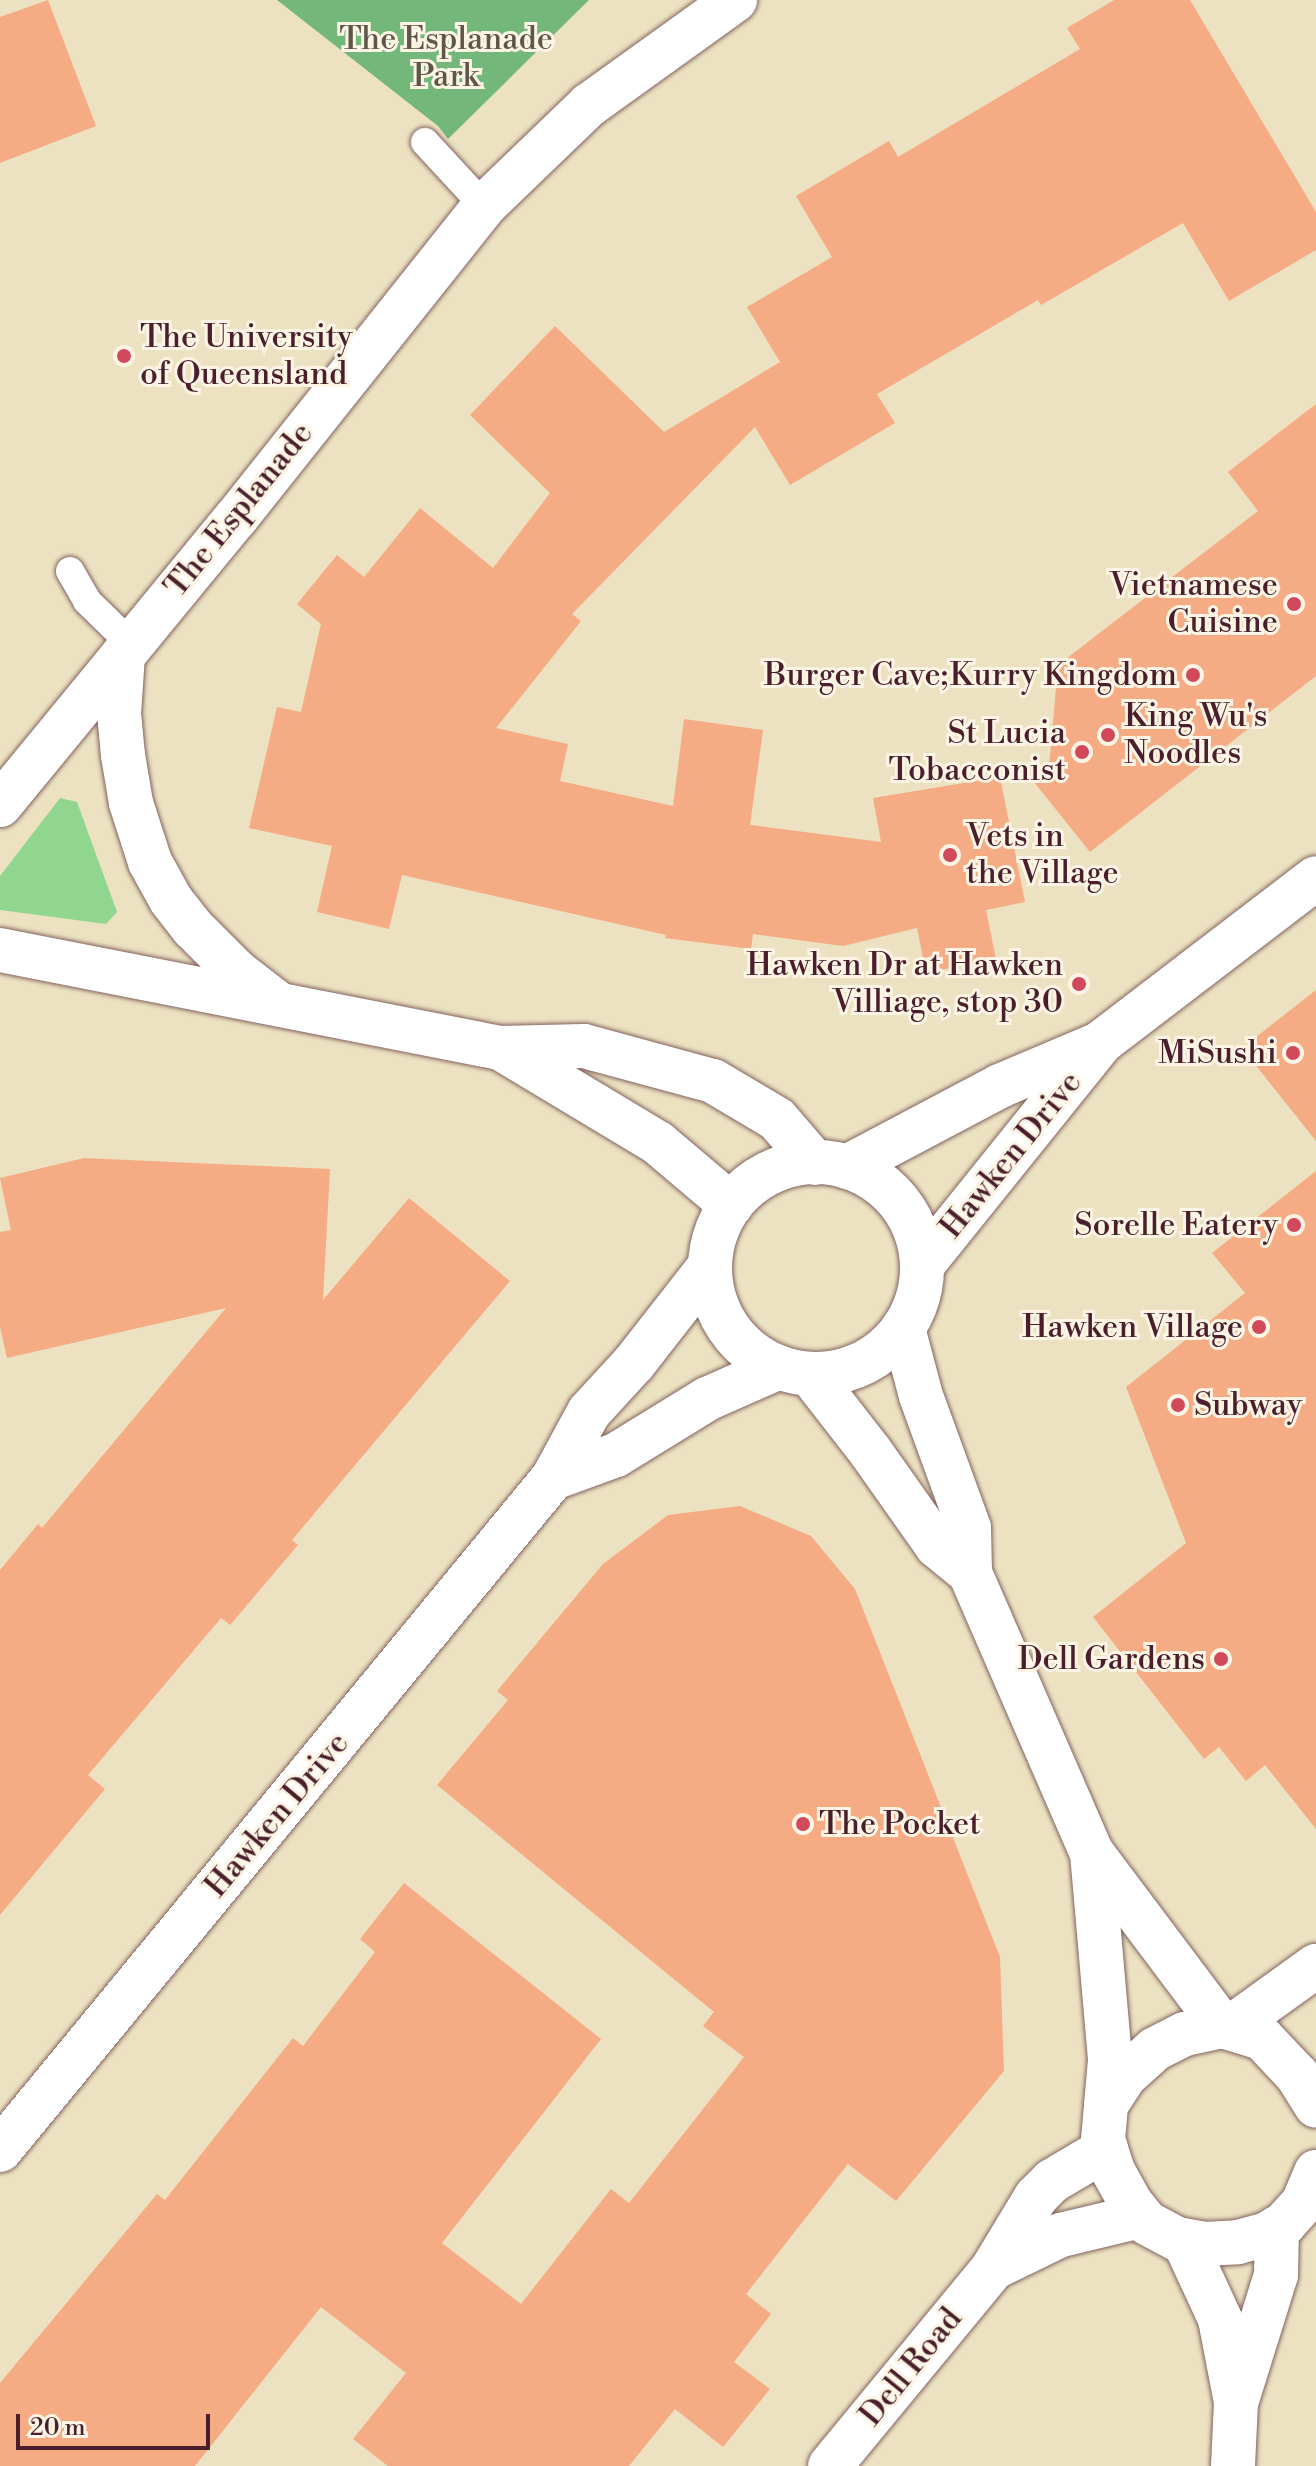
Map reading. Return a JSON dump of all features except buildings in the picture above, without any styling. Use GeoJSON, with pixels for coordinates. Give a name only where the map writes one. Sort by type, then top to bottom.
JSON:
{"type":"FeatureCollection","features":[{"type":"Feature","properties":{"kind":"street","name":"The Esplanade"},"geometry":{"type":"LineString","coordinates":[[0,805],[484,206],[589,105],[735,0]]}},
{"type":"Feature","properties":{"kind":"street"},"geometry":{"type":"LineString","coordinates":[[127,649],[119,713],[124,767],[131,803],[150,862],[171,900],[193,928],[237,972],[280,1006]]}},
{"type":"Feature","properties":{"kind":"street","name":"Hawken Drive"},"geometry":{"type":"LineString","coordinates":[[923,1264],[1099,1044],[1316,878]]}},
{"type":"Feature","properties":{"kind":"street"},"geometry":{"type":"LineString","coordinates":[[0,950],[500,1048],[584,1046],[713,1081],[777,1119],[831,1165]]}},
{"type":"Feature","properties":{"kind":"street","name":"Hawken Drive"},"geometry":{"type":"LineString","coordinates":[[831,1165],[1000,1086],[1099,1044]]}},
{"type":"Feature","properties":{"kind":"street"},"geometry":{"type":"LineString","coordinates":[[500,1048],[658,1143],[731,1205]]}},
{"type":"Feature","properties":{"kind":"street","name":"Hawken Drive"},"geometry":{"type":"LineString","coordinates":[[553,1478],[616,1455],[707,1399],[794,1371],[845,1370],[879,1354],[903,1328],[919,1298],[923,1264],[916,1231],[900,1202],[876,1180],[831,1165],[783,1167],[755,1182],[731,1205],[712,1244],[709,1267],[713,1299],[727,1328],[749,1352],[794,1371]]}},
{"type":"Feature","properties":{"kind":"street","name":"Hawken Drive"},"geometry":{"type":"LineString","coordinates":[[0,2150],[553,1478],[589,1412],[634,1363],[709,1267]]}},
{"type":"Feature","properties":{"kind":"street"},"geometry":{"type":"LineString","coordinates":[[903,1328],[921,1396],[969,1528],[970,1573],[1092,1853],[1227,2027],[1262,2038],[1314,2090]]}},
{"type":"Feature","properties":{"kind":"street"},"geometry":{"type":"LineString","coordinates":[[794,1371],[937,1546],[970,1573]]}},
{"type":"Feature","properties":{"kind":"street"},"geometry":{"type":"LineString","coordinates":[[1092,1853],[1110,2060],[1103,2126],[1106,2149],[1118,2182],[1140,2216],[1184,2241],[1238,2242],[1293,2232]]}},
{"type":"Feature","properties":{"kind":"street"},"geometry":{"type":"LineString","coordinates":[[1106,2105],[1125,2076],[1155,2049],[1185,2034],[1227,2027],[1316,1966]]}},
{"type":"Feature","properties":{"kind":"street","name":"Dell Road"},"geometry":{"type":"LineString","coordinates":[[830,2466],[993,2268],[1025,2211],[1044,2190],[1106,2149]]}},
{"type":"Feature","properties":{"kind":"street"},"geometry":{"type":"LineString","coordinates":[[1236,2402],[1276,2275],[1316,2172]]}},
{"type":"Feature","properties":{"kind":"street","name":"Dell Road"},"geometry":{"type":"LineString","coordinates":[[993,2268],[1061,2235],[1140,2216]]}},
{"type":"Feature","properties":{"kind":"street"},"geometry":{"type":"LineString","coordinates":[[1184,2241],[1220,2319],[1236,2402],[1233,2466]]}},
{"type":"Feature","properties":{"kind":"lane"},"geometry":{"type":"LineString","coordinates":[[425,142],[484,206]]}},
{"type":"Feature","properties":{"kind":"lane"},"geometry":{"type":"LineString","coordinates":[[70,571],[87,601],[127,649]]}},
{"type":"Feature","properties":{"kind":"green space","name":"The Esplanade Park"},"geometry":{"type":"Polygon","coordinates":[[[277,0],[589,0],[448,139],[438,126],[277,0]]]}},
{"type":"Feature","properties":{"kind":"green space"},"geometry":{"type":"Polygon","coordinates":[[[60,798],[77,802],[117,912],[106,924],[0,910],[0,876],[60,798]]]}},
{"type":"Feature","properties":{"kind":"place","name":"The University of Queensland"},"geometry":{"type":"Point","coordinates":[124,356]}},
{"type":"Feature","properties":{"kind":"place","name":"Vietnamese Cuisine"},"geometry":{"type":"Point","coordinates":[1294,604]}},
{"type":"Feature","properties":{"kind":"place","name":"Burger Cave;Kurry Kingdom"},"geometry":{"type":"Point","coordinates":[1193,675]}},
{"type":"Feature","properties":{"kind":"place","name":"King Wu's Noodles"},"geometry":{"type":"Point","coordinates":[1108,735]}},
{"type":"Feature","properties":{"kind":"place","name":"St Lucia Tobacconist"},"geometry":{"type":"Point","coordinates":[1082,752]}},
{"type":"Feature","properties":{"kind":"place","name":"Vets in the Village"},"geometry":{"type":"Point","coordinates":[950,855]}},
{"type":"Feature","properties":{"kind":"place","name":"Hawken Dr at Hawken Villiage, stop 30"},"geometry":{"type":"Point","coordinates":[1079,984]}},
{"type":"Feature","properties":{"kind":"place","name":"MiSushi"},"geometry":{"type":"Point","coordinates":[1293,1053]}},
{"type":"Feature","properties":{"kind":"place","name":"Sorelle Eatery"},"geometry":{"type":"Point","coordinates":[1294,1225]}},
{"type":"Feature","properties":{"kind":"place","name":"Hawken Village"},"geometry":{"type":"Point","coordinates":[1259,1327]}},
{"type":"Feature","properties":{"kind":"place","name":"Subway"},"geometry":{"type":"Point","coordinates":[1178,1405]}},
{"type":"Feature","properties":{"kind":"place","name":"Dell Gardens"},"geometry":{"type":"Point","coordinates":[1221,1659]}},
{"type":"Feature","properties":{"kind":"place","name":"The Pocket"},"geometry":{"type":"Point","coordinates":[803,1824]}}]}
